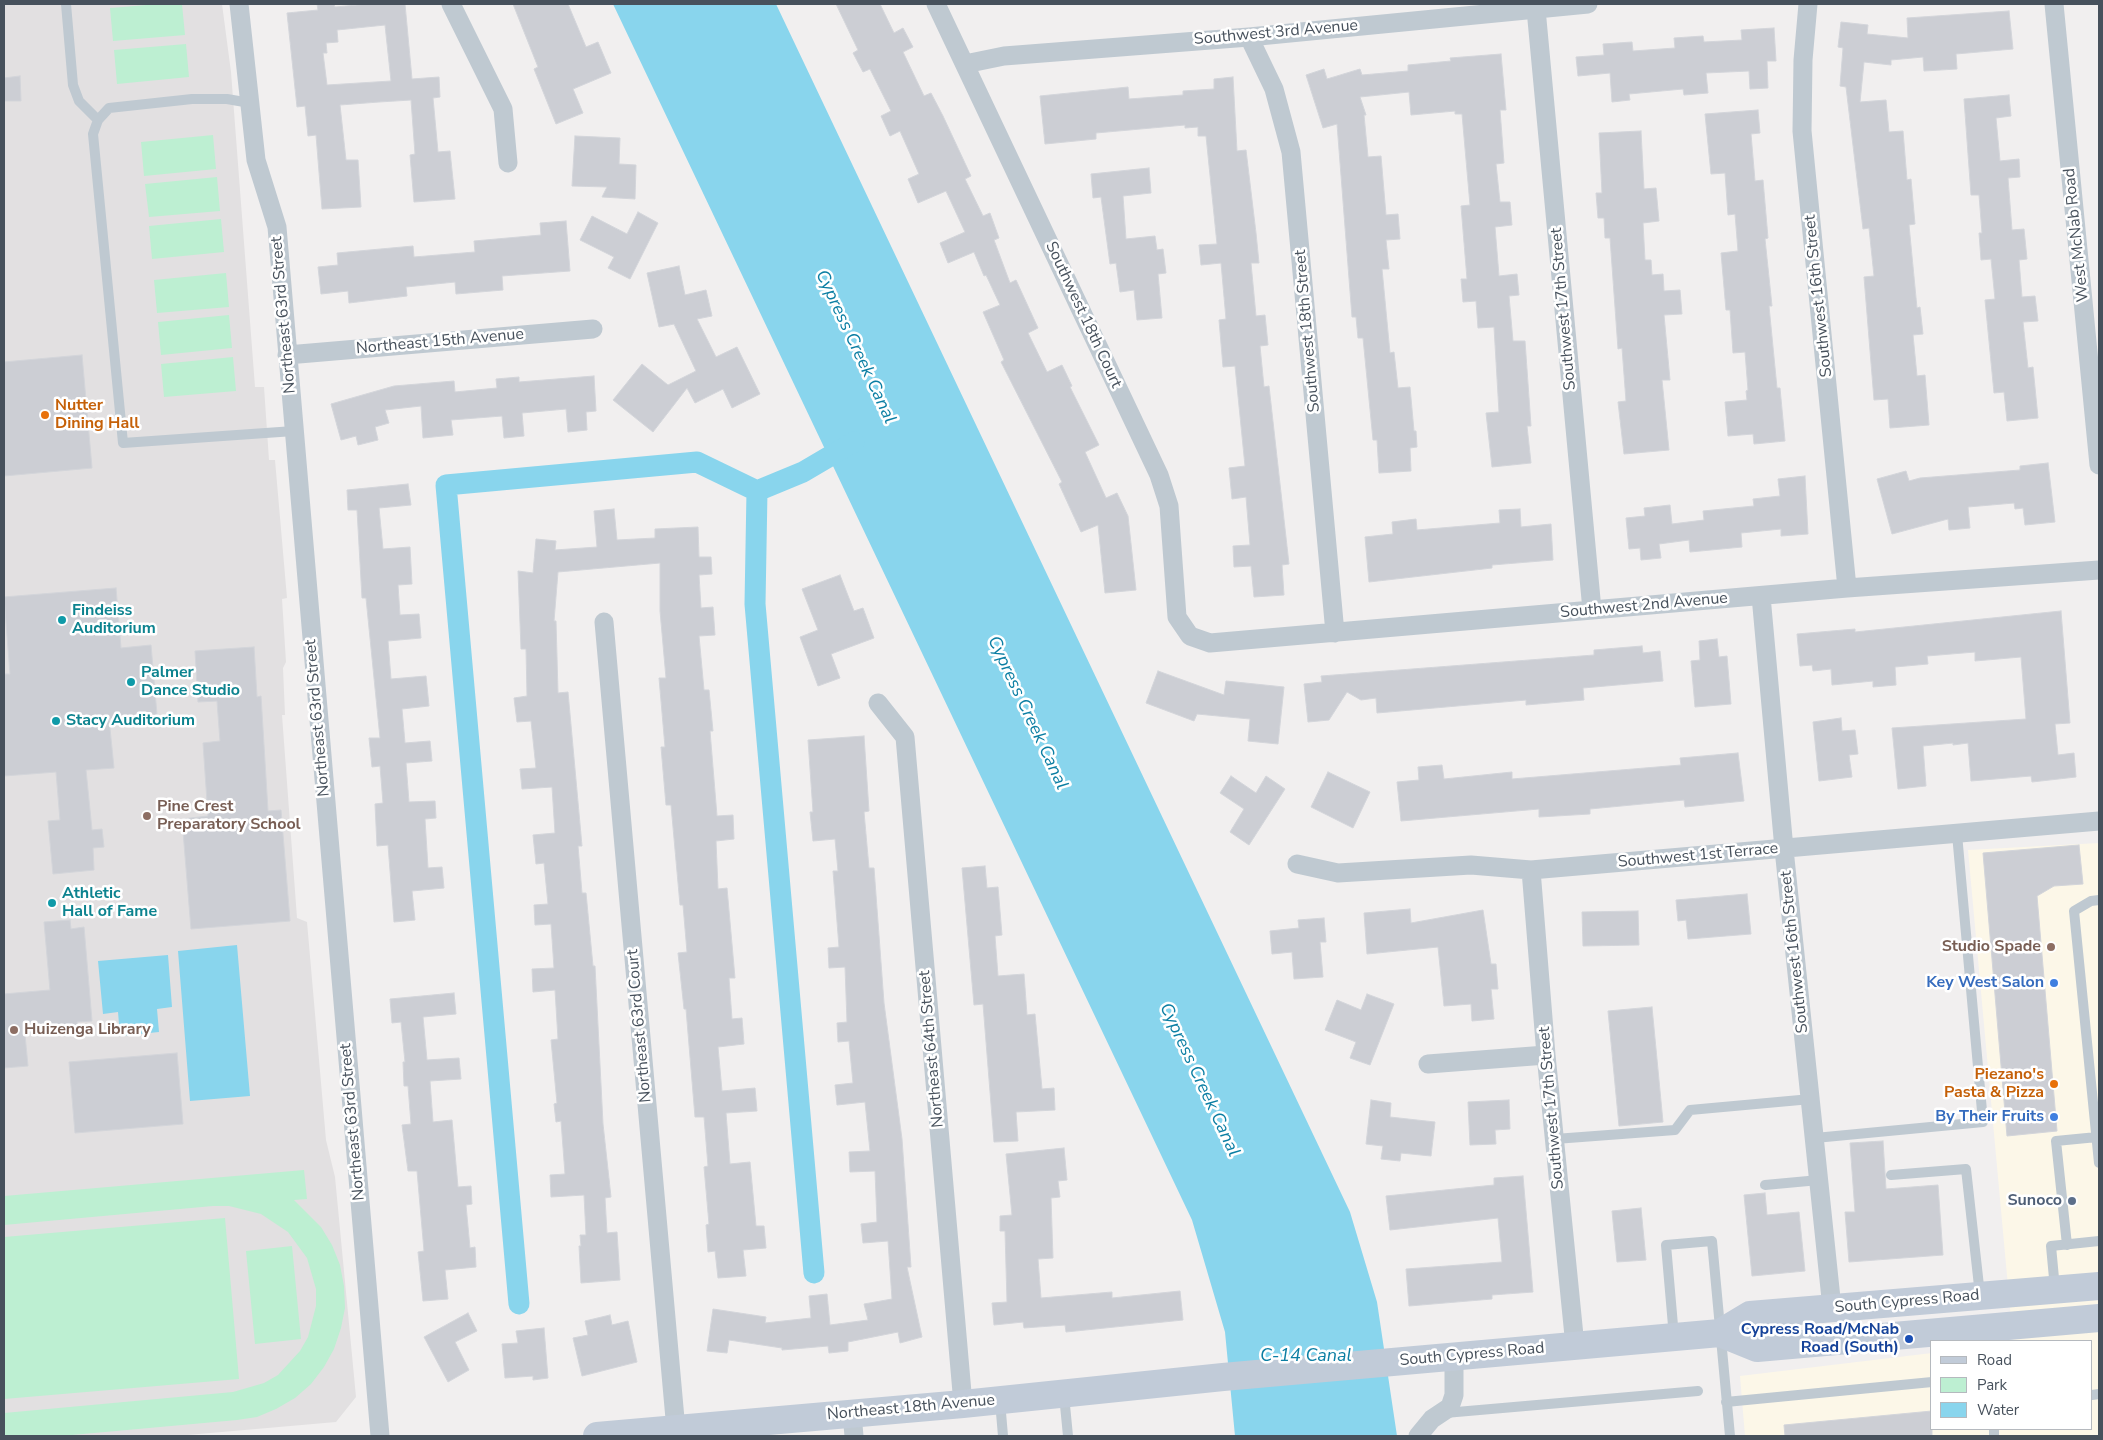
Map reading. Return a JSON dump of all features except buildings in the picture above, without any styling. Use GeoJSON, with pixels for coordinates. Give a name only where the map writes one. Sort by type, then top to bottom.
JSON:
{"type":"FeatureCollection","features":[{"type":"Feature","properties":{"kind":"street","name":"Northeast 63rd Street"},"geometry":{"type":"LineString","coordinates":[[239,4],[256,160],[277,227],[380,1436]]}},
{"type":"Feature","properties":{"kind":"street"},"geometry":{"type":"LineString","coordinates":[[451,4],[503,109],[508,163]]}},
{"type":"Feature","properties":{"kind":"street","name":"Southwest 18th Court"},"geometry":{"type":"LineString","coordinates":[[936,4],[1159,475],[1170,506],[1177,618],[1190,636]]}},
{"type":"Feature","properties":{"kind":"street","name":"Southwest 3rd Avenue"},"geometry":{"type":"LineString","coordinates":[[965,64],[1004,56],[1249,36],[1588,4]]}},
{"type":"Feature","properties":{"kind":"street","name":"Southwest 16th Street"},"geometry":{"type":"LineString","coordinates":[[1808,4],[1802,131],[1847,588]]}},
{"type":"Feature","properties":{"kind":"street","name":"West McNab Road"},"geometry":{"type":"LineString","coordinates":[[2054,4],[2099,465]]}},
{"type":"Feature","properties":{"kind":"street","name":"Southwest 17th Street"},"geometry":{"type":"LineString","coordinates":[[1536,9],[1592,610]]}},
{"type":"Feature","properties":{"kind":"street","name":"Southwest 18th Street"},"geometry":{"type":"LineString","coordinates":[[1249,36],[1274,89],[1291,152],[1335,633]]}},
{"type":"Feature","properties":{"kind":"street","name":"Northeast 15th Avenue"},"geometry":{"type":"LineString","coordinates":[[287,355],[593,329]]}},
{"type":"Feature","properties":{"kind":"street","name":"Southwest 2nd Avenue"},"geometry":{"type":"LineString","coordinates":[[1190,636],[1210,643],[1847,588],[2099,570]]}},
{"type":"Feature","properties":{"kind":"street","name":"Southwest 16th Street"},"geometry":{"type":"LineString","coordinates":[[1761,596],[1784,849],[1832,1308]]}},
{"type":"Feature","properties":{"kind":"street","name":"Northeast 63rd Court"},"geometry":{"type":"LineString","coordinates":[[604,622],[676,1430]]}},
{"type":"Feature","properties":{"kind":"street","name":"Northeast 64th Street"},"geometry":{"type":"LineString","coordinates":[[878,703],[905,737],[962,1404]]}},
{"type":"Feature","properties":{"kind":"street","name":"Southwest 1st Terrace"},"geometry":{"type":"LineString","coordinates":[[1297,864],[1338,873],[1471,864],[1531,870],[2099,821]]}},
{"type":"Feature","properties":{"kind":"street","name":"Southwest 17th Street"},"geometry":{"type":"LineString","coordinates":[[1531,870],[1546,1055],[1576,1346]]}},
{"type":"Feature","properties":{"kind":"street"},"geometry":{"type":"LineString","coordinates":[[1428,1064],[1546,1055]]}},
{"type":"Feature","properties":{"kind":"street","name":"South Cypress Road"},"geometry":{"type":"LineString","coordinates":[[1720,1334],[1750,1315],[2099,1286]]}},
{"type":"Feature","properties":{"kind":"street","name":"South Cypress Road"},"geometry":{"type":"LineString","coordinates":[[1223,1377],[1720,1334],[1757,1348],[1984,1334],[2099,1318]]}},
{"type":"Feature","properties":{"kind":"street"},"geometry":{"type":"LineString","coordinates":[[1418,1436],[1432,1419],[1450,1407],[1454,1395],[1454,1356]]}},
{"type":"Feature","properties":{"kind":"street","name":"Northeast 18th Avenue"},"geometry":{"type":"LineString","coordinates":[[597,1436],[676,1430],[853,1425],[962,1404],[1223,1377]]}},
{"type":"Feature","properties":{"kind":"lane"},"geometry":{"type":"LineString","coordinates":[[66,4],[73,85],[79,101],[98,120]]}},
{"type":"Feature","properties":{"kind":"lane"},"geometry":{"type":"LineString","coordinates":[[250,103],[227,99],[192,99],[109,108],[98,120],[93,134],[123,443],[294,431]]}},
{"type":"Feature","properties":{"kind":"lane"},"geometry":{"type":"LineString","coordinates":[[1815,1138],[1983,1122],[1957,834]]}},
{"type":"Feature","properties":{"kind":"lane"},"geometry":{"type":"LineString","coordinates":[[2099,900],[2091,901],[2074,911],[2096,1106],[2099,1163]]}},
{"type":"Feature","properties":{"kind":"lane"},"geometry":{"type":"LineString","coordinates":[[1555,1139],[1675,1130],[1690,1110],[1811,1099]]}},
{"type":"Feature","properties":{"kind":"lane"},"geometry":{"type":"LineString","coordinates":[[2067,1245],[2056,1141],[2097,1137]]}},
{"type":"Feature","properties":{"kind":"lane"},"geometry":{"type":"LineString","coordinates":[[1891,1175],[1966,1169],[1980,1296]]}},
{"type":"Feature","properties":{"kind":"lane"},"geometry":{"type":"LineString","coordinates":[[1765,1184],[1819,1180]]}},
{"type":"Feature","properties":{"kind":"lane"},"geometry":{"type":"LineString","coordinates":[[1674,1338],[1666,1245],[1712,1241],[1730,1436]]}},
{"type":"Feature","properties":{"kind":"lane"},"geometry":{"type":"LineString","coordinates":[[2055,1289],[2051,1246],[2099,1241]]}},
{"type":"Feature","properties":{"kind":"lane"},"geometry":{"type":"LineString","coordinates":[[1726,1402],[1930,1382]]}},
{"type":"Feature","properties":{"kind":"lane"},"geometry":{"type":"LineString","coordinates":[[1442,1414],[1698,1391]]}},
{"type":"Feature","properties":{"kind":"lane"},"geometry":{"type":"LineString","coordinates":[[1064,1393],[1068,1436]]}},
{"type":"Feature","properties":{"kind":"lane"},"geometry":{"type":"LineString","coordinates":[[1000,1400],[1003,1436]]}},
{"type":"Feature","properties":{"kind":"shaded area","name":"Pine Crest Preparatory School"},"geometry":{"type":"Polygon","coordinates":[[[4,4],[222,4],[231,72],[255,387],[264,387],[269,460],[275,460],[287,598],[282,599],[286,662],[283,668],[285,715],[282,715],[297,918],[307,922],[326,1140],[335,1177],[356,1397],[336,1422],[176,1436],[4,1436],[4,4]]]}},
{"type":"Feature","properties":{"kind":"shaded area"},"geometry":{"type":"Polygon","coordinates":[[[2099,843],[2099,1436],[1745,1436],[1740,1376],[1930,1353],[1930,1430],[2093,1430],[2093,1340],[2013,1340],[1968,850],[2099,843]]]}},
{"type":"Feature","properties":{"kind":"green space"},"geometry":{"type":"Polygon","coordinates":[[[182,4],[185,35],[113,41],[110,8],[182,4]]]}},
{"type":"Feature","properties":{"kind":"green space"},"geometry":{"type":"Polygon","coordinates":[[[186,44],[189,77],[117,84],[114,50],[186,44]]]}},
{"type":"Feature","properties":{"kind":"green space"},"geometry":{"type":"Polygon","coordinates":[[[213,135],[216,169],[144,176],[141,142],[213,135]]]}},
{"type":"Feature","properties":{"kind":"green space"},"geometry":{"type":"Polygon","coordinates":[[[217,177],[220,211],[149,217],[145,184],[217,177]]]}},
{"type":"Feature","properties":{"kind":"green space"},"geometry":{"type":"Polygon","coordinates":[[[221,219],[224,252],[152,259],[149,226],[221,219]]]}},
{"type":"Feature","properties":{"kind":"green space"},"geometry":{"type":"Polygon","coordinates":[[[226,273],[229,307],[157,313],[154,280],[226,273]]]}},
{"type":"Feature","properties":{"kind":"green space"},"geometry":{"type":"Polygon","coordinates":[[[229,315],[232,348],[161,355],[158,322],[229,315]]]}},
{"type":"Feature","properties":{"kind":"green space"},"geometry":{"type":"Polygon","coordinates":[[[233,357],[236,391],[164,397],[161,364],[233,357]]]}},
{"type":"Feature","properties":{"kind":"green space"},"geometry":{"type":"Polygon","coordinates":[[[304,1170],[307,1199],[294,1200],[321,1227],[332,1245],[340,1265],[344,1286],[345,1308],[334,1349],[324,1367],[311,1384],[295,1398],[257,1417],[61,1436],[4,1436],[4,1413],[233,1392],[264,1383],[278,1375],[300,1351],[308,1337],[316,1306],[316,1289],[307,1258],[288,1232],[261,1214],[229,1206],[213,1206],[4,1225],[4,1196],[304,1170]]]}},
{"type":"Feature","properties":{"kind":"green space"},"geometry":{"type":"Polygon","coordinates":[[[225,1218],[239,1379],[4,1399],[4,1237],[225,1218]]]}},
{"type":"Feature","properties":{"kind":"green space"},"geometry":{"type":"Polygon","coordinates":[[[292,1246],[301,1339],[255,1344],[246,1251],[292,1246]]]}},
{"type":"Feature","properties":{"kind":"water","name":"C-14 Canal"},"geometry":{"type":"Polygon","coordinates":[[[613,4],[776,4],[1350,1212],[1377,1302],[1397,1436],[1235,1436],[1225,1332],[1192,1220],[613,4]]]}},
{"type":"Feature","properties":{"kind":"water"},"geometry":{"type":"Polygon","coordinates":[[[237,945],[250,1096],[190,1101],[178,951],[237,945]]]}},
{"type":"Feature","properties":{"kind":"water"},"geometry":{"type":"Polygon","coordinates":[[[168,955],[172,1007],[157,1009],[159,1032],[120,1036],[118,1012],[103,1014],[98,961],[168,955]]]}},
{"type":"Feature","properties":{"kind":"waterway"},"geometry":{"type":"LineString","coordinates":[[519,1304],[446,485],[697,462],[757,491],[803,472],[854,442]]}},
{"type":"Feature","properties":{"kind":"waterway"},"geometry":{"type":"LineString","coordinates":[[757,491],[755,604],[814,1273]]}},
{"type":"Feature","properties":{"kind":"place","name":"Nutter Dining Hall"},"geometry":{"type":"Point","coordinates":[45,415]}},
{"type":"Feature","properties":{"kind":"place","name":"Findeiss Auditorium"},"geometry":{"type":"Point","coordinates":[62,620]}},
{"type":"Feature","properties":{"kind":"place","name":"Palmer Dance Studio"},"geometry":{"type":"Point","coordinates":[131,682]}},
{"type":"Feature","properties":{"kind":"place","name":"Stacy Auditorium"},"geometry":{"type":"Point","coordinates":[56,721]}},
{"type":"Feature","properties":{"kind":"place","name":"Pine Crest Preparatory School"},"geometry":{"type":"Point","coordinates":[147,816]}},
{"type":"Feature","properties":{"kind":"place","name":"Athletic Hall of Fame"},"geometry":{"type":"Point","coordinates":[52,903]}},
{"type":"Feature","properties":{"kind":"place","name":"Studio Spade"},"geometry":{"type":"Point","coordinates":[2051,947]}},
{"type":"Feature","properties":{"kind":"place","name":"Key West Salon"},"geometry":{"type":"Point","coordinates":[2054,983]}},
{"type":"Feature","properties":{"kind":"place","name":"Huizenga Library"},"geometry":{"type":"Point","coordinates":[14,1030]}},
{"type":"Feature","properties":{"kind":"place","name":"Piezano's Pasta & Pizza"},"geometry":{"type":"Point","coordinates":[2054,1084]}},
{"type":"Feature","properties":{"kind":"place","name":"By Their Fruits"},"geometry":{"type":"Point","coordinates":[2054,1117]}},
{"type":"Feature","properties":{"kind":"place","name":"Sunoco"},"geometry":{"type":"Point","coordinates":[2072,1201]}},
{"type":"Feature","properties":{"kind":"place","name":"Cypress Road/McNab Road (South)"},"geometry":{"type":"Point","coordinates":[1909,1339]}},
{"type":"Feature","properties":{"kind":"water label","name":"Cypress Creek Canal"},"geometry":{"type":"Point","coordinates":[855,347]}},
{"type":"Feature","properties":{"kind":"water label","name":"Cypress Creek Canal"},"geometry":{"type":"Point","coordinates":[1027,713]}},
{"type":"Feature","properties":{"kind":"water label","name":"Cypress Creek Canal"},"geometry":{"type":"Point","coordinates":[1199,1080]}}]}
